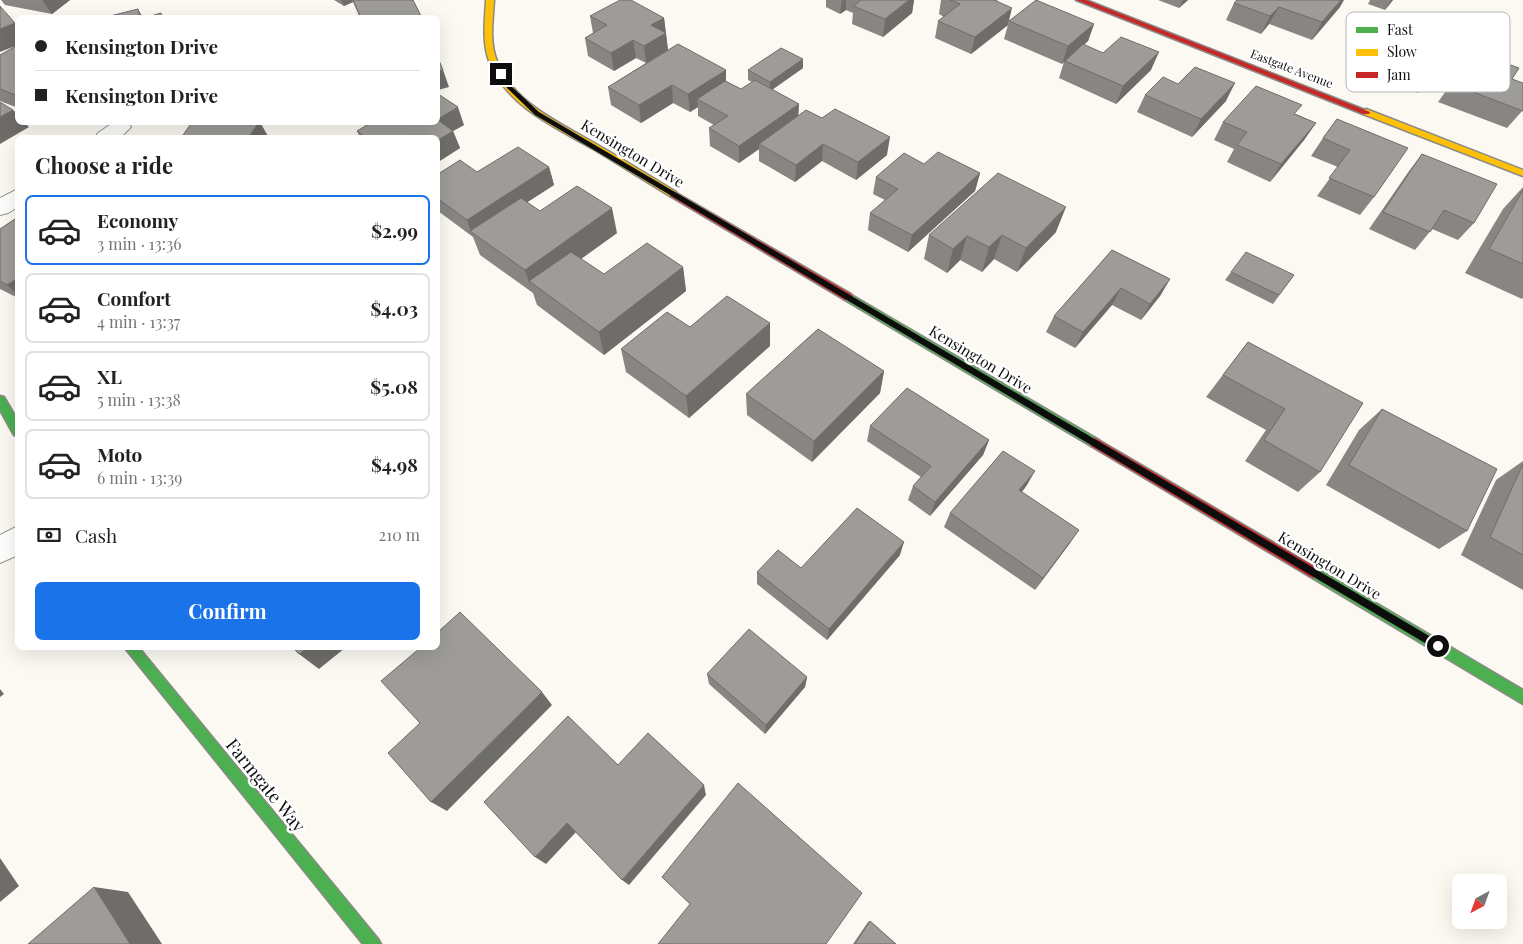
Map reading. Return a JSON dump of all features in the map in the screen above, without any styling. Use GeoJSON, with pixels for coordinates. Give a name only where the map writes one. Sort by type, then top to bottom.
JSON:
{"type":"FeatureCollection","features":[{"type":"Feature","properties":{"kind":"street","name":"Kensington Drive"},"geometry":{"type":"LineString","coordinates":[[490,0],[489,41],[492,60],[509,87],[537,113],[1523,696]]}},
{"type":"Feature","properties":{"kind":"street","name":"Eastgate Avenue"},"geometry":{"type":"LineString","coordinates":[[1080,0],[1523,173]]}},
{"type":"Feature","properties":{"kind":"street"},"geometry":{"type":"LineString","coordinates":[[0,208],[15,198]]}},
{"type":"Feature","properties":{"kind":"street"},"geometry":{"type":"LineString","coordinates":[[0,400],[15,427]]}},
{"type":"Feature","properties":{"kind":"street"},"geometry":{"type":"LineString","coordinates":[[0,550],[15,541]]}},
{"type":"Feature","properties":{"kind":"street","name":"Farmgate Way"},"geometry":{"type":"LineString","coordinates":[[133,650],[373,944]]}},
{"type":"Feature","properties":{"kind":"building"},"geometry":{"type":"Polygon","coordinates":[[[353,0],[413,0],[420,15],[360,15],[353,0]]]}},
{"type":"Feature","properties":{"kind":"building"},"geometry":{"type":"Polygon","coordinates":[[[620,0],[631,0],[664,18],[651,25],[666,33],[644,46],[633,40],[611,53],[585,38],[607,25],[590,16],[620,0]]]}},
{"type":"Feature","properties":{"kind":"building"},"geometry":{"type":"Polygon","coordinates":[[[861,0],[909,0],[885,19],[853,6],[861,0]]]}},
{"type":"Feature","properties":{"kind":"building"},"geometry":{"type":"Polygon","coordinates":[[[950,0],[994,0],[1012,8],[975,37],[938,21],[960,4],[950,0]]]}},
{"type":"Feature","properties":{"kind":"building"},"geometry":{"type":"Polygon","coordinates":[[[1036,0],[1094,24],[1068,46],[1009,21],[1036,0]]]}},
{"type":"Feature","properties":{"kind":"building"},"geometry":{"type":"Polygon","coordinates":[[[1237,0],[1341,0],[1322,22],[1279,7],[1270,16],[1234,3],[1237,0]]]}},
{"type":"Feature","properties":{"kind":"building"},"geometry":{"type":"Polygon","coordinates":[[[0,6],[15,23],[0,29],[0,6]]]}},
{"type":"Feature","properties":{"kind":"building"},"geometry":{"type":"Polygon","coordinates":[[[138,9],[139,15],[114,15],[138,9]]]}},
{"type":"Feature","properties":{"kind":"building"},"geometry":{"type":"Polygon","coordinates":[[[1121,37],[1159,52],[1123,86],[1065,61],[1083,44],[1103,53],[1121,37]]]}},
{"type":"Feature","properties":{"kind":"building"},"geometry":{"type":"Polygon","coordinates":[[[678,44],[726,70],[688,94],[672,85],[639,105],[608,87],[678,44]]]}},
{"type":"Feature","properties":{"kind":"building"},"geometry":{"type":"Polygon","coordinates":[[[15,47],[15,95],[0,89],[0,55],[15,47]]]}},
{"type":"Feature","properties":{"kind":"building"},"geometry":{"type":"Polygon","coordinates":[[[781,48],[803,59],[770,82],[748,70],[781,48]]]}},
{"type":"Feature","properties":{"kind":"building"},"geometry":{"type":"Polygon","coordinates":[[[1510,65],[1519,68],[1512,79],[1523,83],[1523,111],[1473,92],[1510,92],[1510,65]]]}},
{"type":"Feature","properties":{"kind":"building"},"geometry":{"type":"Polygon","coordinates":[[[1195,67],[1235,83],[1201,119],[1145,95],[1163,77],[1178,84],[1195,67]]]}},
{"type":"Feature","properties":{"kind":"building"},"geometry":{"type":"Polygon","coordinates":[[[755,80],[799,104],[739,146],[709,128],[728,116],[697,99],[725,81],[741,89],[755,80]]]}},
{"type":"Feature","properties":{"kind":"building"},"geometry":{"type":"Polygon","coordinates":[[[1256,86],[1302,105],[1294,114],[1316,123],[1281,164],[1237,145],[1247,132],[1223,122],[1256,86]]]}},
{"type":"Feature","properties":{"kind":"building"},"geometry":{"type":"Polygon","coordinates":[[[440,95],[458,107],[440,118],[440,95]]]}},
{"type":"Feature","properties":{"kind":"building"},"geometry":{"type":"Polygon","coordinates":[[[0,102],[13,110],[0,117],[0,102]]]}},
{"type":"Feature","properties":{"kind":"building"},"geometry":{"type":"Polygon","coordinates":[[[835,109],[890,137],[858,162],[823,144],[796,165],[759,144],[806,110],[822,118],[835,109]]]}},
{"type":"Feature","properties":{"kind":"building"},"geometry":{"type":"Polygon","coordinates":[[[1337,119],[1408,148],[1374,197],[1329,178],[1350,150],[1323,138],[1337,119]]]}},
{"type":"Feature","properties":{"kind":"building"},"geometry":{"type":"Polygon","coordinates":[[[440,121],[453,131],[440,139],[440,135],[362,135],[357,131],[367,125],[440,125],[440,121]]]}},
{"type":"Feature","properties":{"kind":"building"},"geometry":{"type":"Polygon","coordinates":[[[190,125],[257,125],[250,135],[183,135],[190,125]]]}},
{"type":"Feature","properties":{"kind":"building"},"geometry":{"type":"Polygon","coordinates":[[[518,147],[549,167],[467,220],[440,200],[440,173],[460,160],[477,172],[518,147]]]}},
{"type":"Feature","properties":{"kind":"building"},"geometry":{"type":"Polygon","coordinates":[[[938,152],[980,173],[912,235],[870,213],[898,189],[876,177],[904,153],[924,164],[938,152]]]}},
{"type":"Feature","properties":{"kind":"building"},"geometry":{"type":"Polygon","coordinates":[[[1422,154],[1497,184],[1474,223],[1444,210],[1430,232],[1383,212],[1422,154]]]}},
{"type":"Feature","properties":{"kind":"building"},"geometry":{"type":"Polygon","coordinates":[[[998,173],[1066,207],[1026,248],[1002,235],[989,247],[967,236],[953,249],[929,235],[998,173]]]}},
{"type":"Feature","properties":{"kind":"building"},"geometry":{"type":"Polygon","coordinates":[[[577,186],[612,208],[525,270],[470,231],[521,198],[540,211],[577,186]]]}},
{"type":"Feature","properties":{"kind":"building"},"geometry":{"type":"Polygon","coordinates":[[[1523,190],[1523,264],[1489,249],[1523,190]]]}},
{"type":"Feature","properties":{"kind":"building"},"geometry":{"type":"Polygon","coordinates":[[[15,219],[15,280],[7,285],[0,281],[0,229],[15,219]]]}},
{"type":"Feature","properties":{"kind":"building"},"geometry":{"type":"Polygon","coordinates":[[[647,243],[683,267],[599,332],[529,281],[571,252],[604,274],[647,243]]]}},
{"type":"Feature","properties":{"kind":"building"},"geometry":{"type":"Polygon","coordinates":[[[1112,250],[1170,279],[1150,304],[1121,288],[1083,332],[1054,316],[1112,250]]]}},
{"type":"Feature","properties":{"kind":"building"},"geometry":{"type":"Polygon","coordinates":[[[1246,252],[1294,275],[1279,295],[1231,272],[1246,252]]]}},
{"type":"Feature","properties":{"kind":"building"},"geometry":{"type":"Polygon","coordinates":[[[727,296],[770,323],[686,396],[621,349],[667,312],[690,327],[727,296]]]}},
{"type":"Feature","properties":{"kind":"building"},"geometry":{"type":"Polygon","coordinates":[[[818,329],[884,371],[814,441],[746,394],[818,329]]]}},
{"type":"Feature","properties":{"kind":"building"},"geometry":{"type":"Polygon","coordinates":[[[1248,342],[1363,403],[1320,472],[1264,440],[1285,409],[1223,375],[1248,342]]]}},
{"type":"Feature","properties":{"kind":"building"},"geometry":{"type":"Polygon","coordinates":[[[907,388],[989,440],[935,502],[913,486],[931,466],[870,426],[907,388]]]}},
{"type":"Feature","properties":{"kind":"building"},"geometry":{"type":"Polygon","coordinates":[[[1382,409],[1497,469],[1467,531],[1349,465],[1382,409]]]}},
{"type":"Feature","properties":{"kind":"building"},"geometry":{"type":"Polygon","coordinates":[[[1003,451],[1035,471],[1019,490],[1079,530],[1043,578],[950,513],[1003,451]]]}},
{"type":"Feature","properties":{"kind":"building"},"geometry":{"type":"Polygon","coordinates":[[[1523,464],[1523,555],[1490,537],[1523,464]]]}},
{"type":"Feature","properties":{"kind":"building"},"geometry":{"type":"Polygon","coordinates":[[[857,508],[904,542],[829,629],[757,572],[778,550],[801,568],[857,508]]]}},
{"type":"Feature","properties":{"kind":"building"},"geometry":{"type":"Polygon","coordinates":[[[460,612],[542,692],[431,802],[388,753],[420,723],[381,681],[418,650],[440,650],[440,630],[460,612]]]}},
{"type":"Feature","properties":{"kind":"building"},"geometry":{"type":"Polygon","coordinates":[[[749,629],[807,677],[766,725],[707,674],[749,629]]]}},
{"type":"Feature","properties":{"kind":"building"},"geometry":{"type":"Polygon","coordinates":[[[295,650],[304,650],[299,654],[295,650]]]}},
{"type":"Feature","properties":{"kind":"building"},"geometry":{"type":"Polygon","coordinates":[[[568,716],[618,765],[648,733],[704,785],[622,880],[567,823],[535,857],[484,802],[568,716]]]}},
{"type":"Feature","properties":{"kind":"building"},"geometry":{"type":"Polygon","coordinates":[[[738,783],[862,893],[826,944],[658,944],[690,904],[662,877],[738,783]]]}},
{"type":"Feature","properties":{"kind":"building"},"geometry":{"type":"Polygon","coordinates":[[[94,887],[130,944],[28,944],[94,887]]]}},
{"type":"Feature","properties":{"kind":"building"},"geometry":{"type":"Polygon","coordinates":[[[870,921],[896,944],[855,944],[870,921]]]}},
{"type":"Feature","properties":{"kind":"traffic: fast"},"geometry":{"type":"LineString","coordinates":[[848,297],[1095,443]]}},
{"type":"Feature","properties":{"kind":"traffic: fast"},"geometry":{"type":"LineString","coordinates":[[0,400],[15,427]]}},
{"type":"Feature","properties":{"kind":"traffic: fast"},"geometry":{"type":"LineString","coordinates":[[1313,572],[1523,697]]}},
{"type":"Feature","properties":{"kind":"traffic: fast"},"geometry":{"type":"LineString","coordinates":[[133,650],[373,944]]}},
{"type":"Feature","properties":{"kind":"traffic: slow"},"geometry":{"type":"LineString","coordinates":[[490,0],[489,46],[493,61],[511,90],[523,102],[552,123],[673,194]]}},
{"type":"Feature","properties":{"kind":"traffic: slow"},"geometry":{"type":"LineString","coordinates":[[1366,112],[1523,173]]}},
{"type":"Feature","properties":{"kind":"traffic: jam"},"geometry":{"type":"LineString","coordinates":[[1080,0],[1366,112]]}},
{"type":"Feature","properties":{"kind":"traffic: jam"},"geometry":{"type":"LineString","coordinates":[[673,194],[848,297]]}},
{"type":"Feature","properties":{"kind":"traffic: jam"},"geometry":{"type":"LineString","coordinates":[[1095,443],[1313,572]]}},
{"type":"Feature","properties":{"kind":"route"},"geometry":{"type":"LineString","coordinates":[[501,74],[509,87],[537,113],[1438,646]]}}]}
